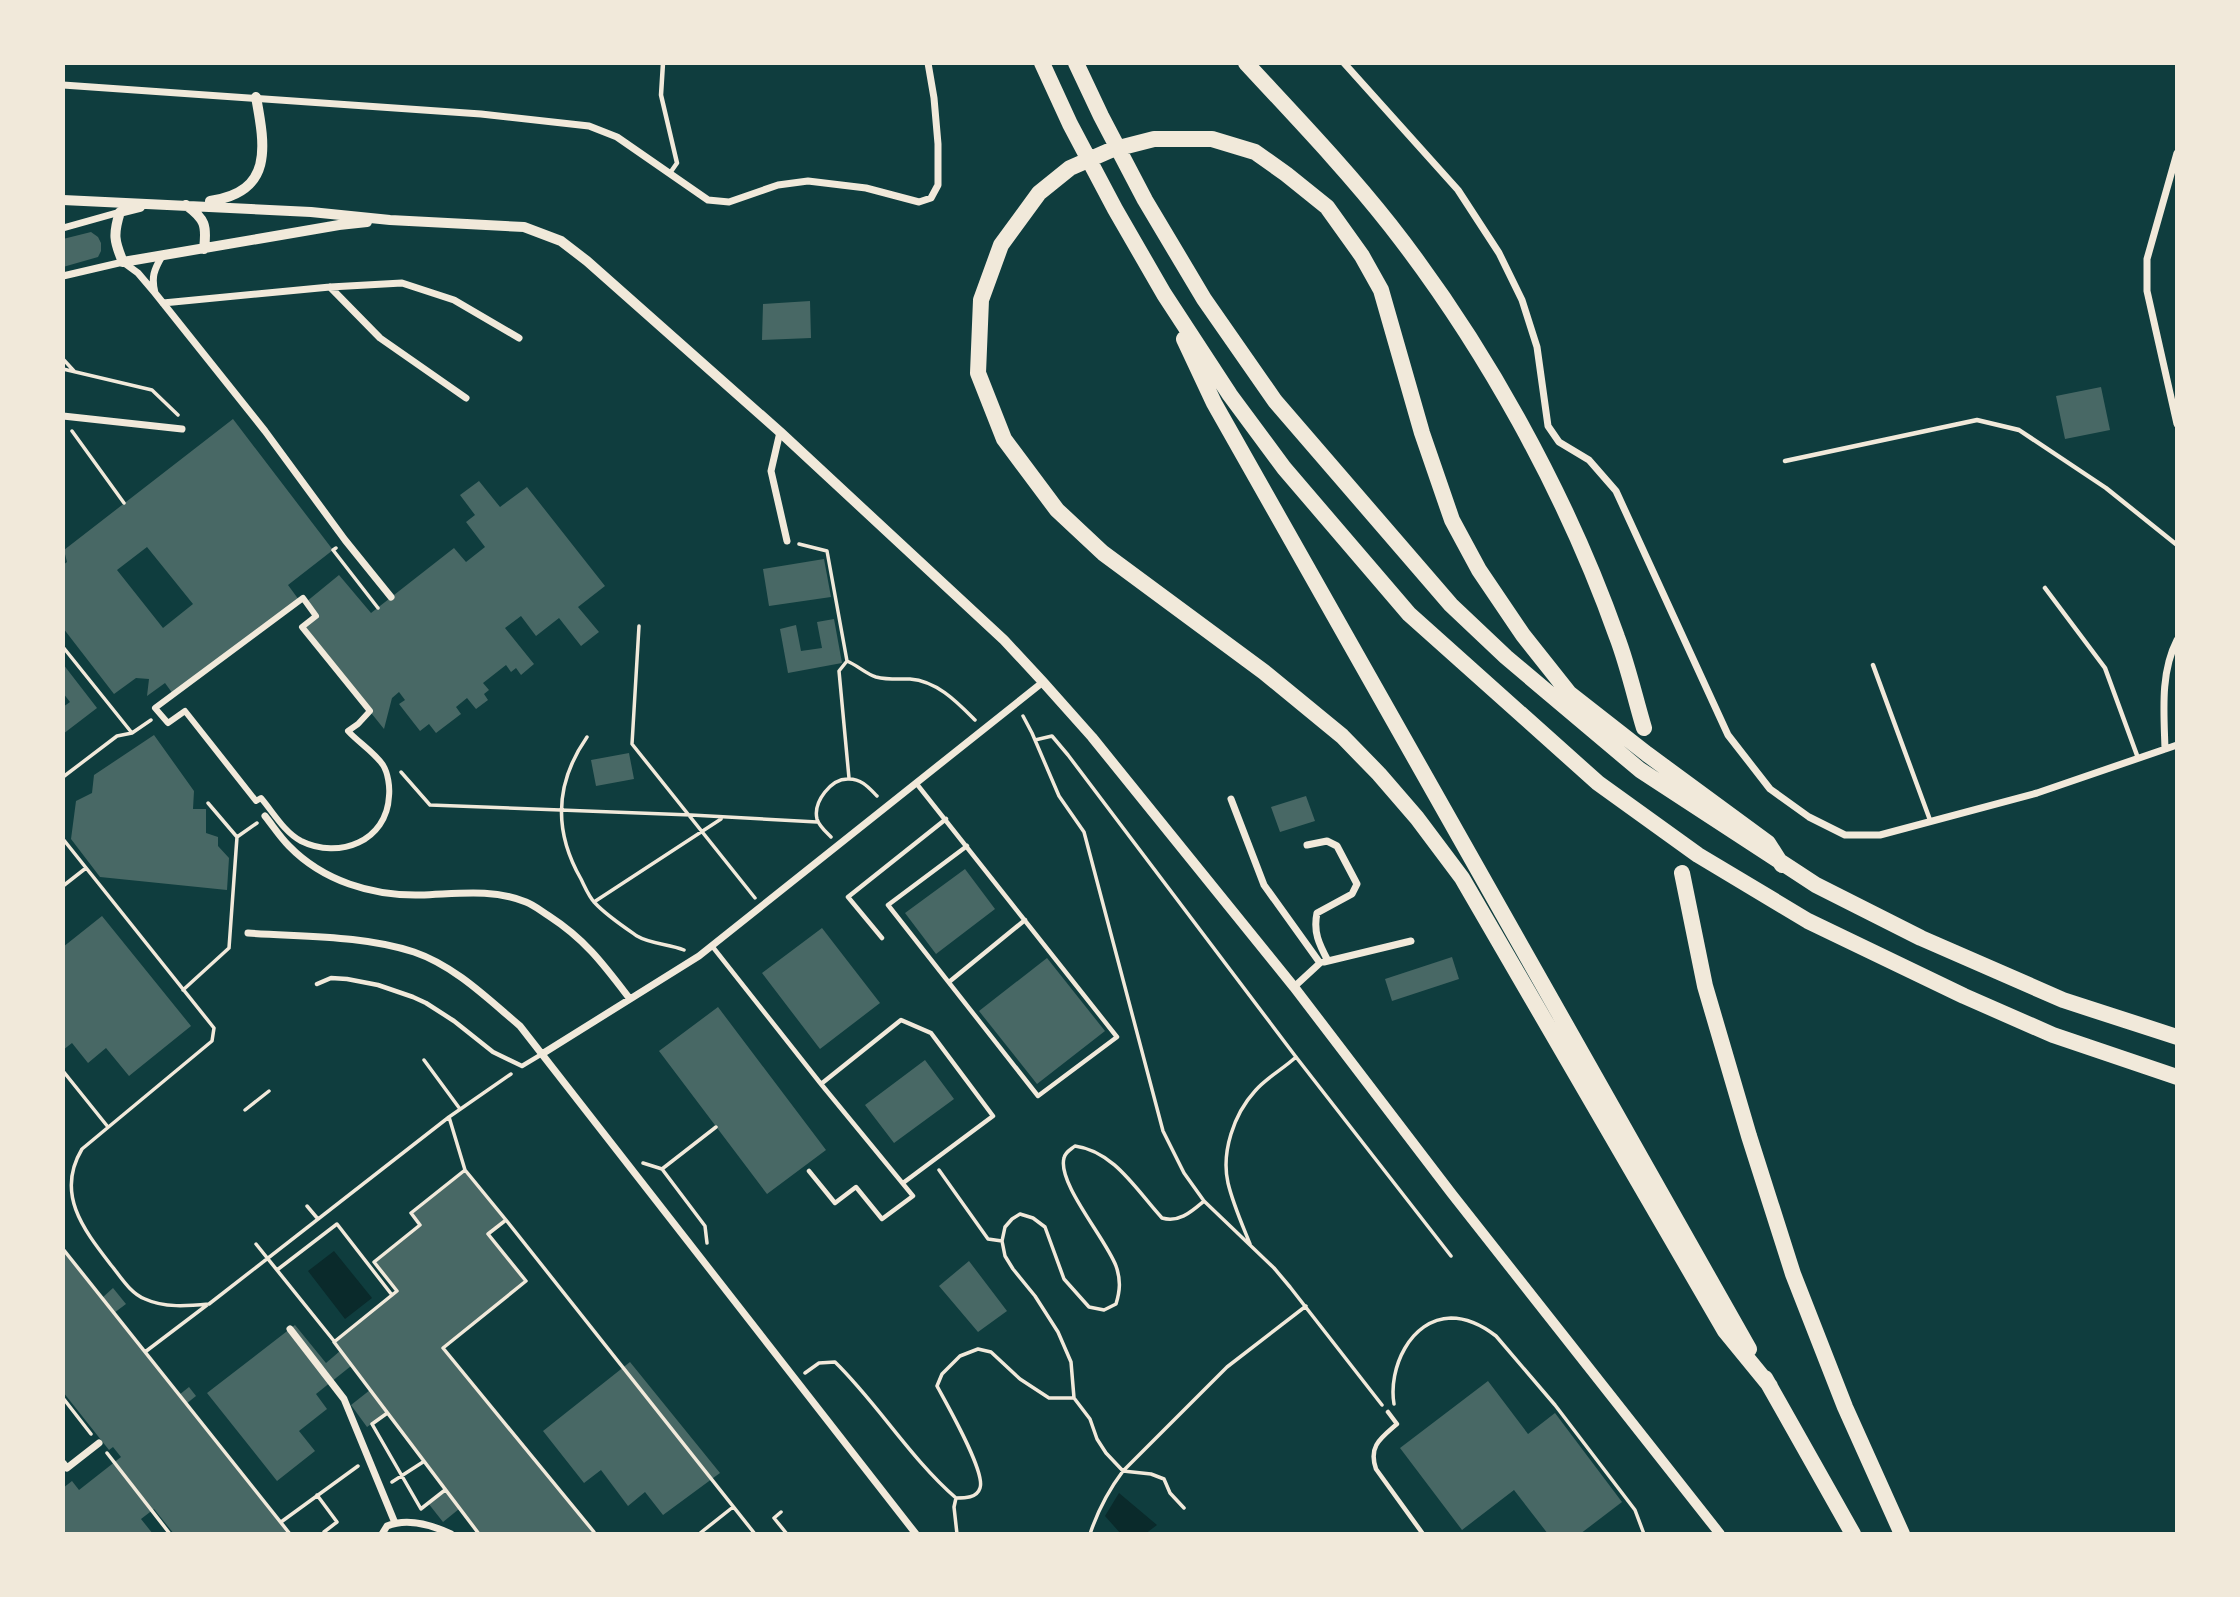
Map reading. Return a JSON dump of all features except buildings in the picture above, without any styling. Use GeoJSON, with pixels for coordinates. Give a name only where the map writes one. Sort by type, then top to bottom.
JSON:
{"type":"FeatureCollection","features":[{"type":"Feature","properties":{"kind":"highway"},"geometry":{"type":"LineString","coordinates":[[1042,63],[1070,124],[1164,294],[1223,384],[1284,468],[1409,614],[1588,775],[1698,855],[1808,922],[2053,1035],[2177,1077]]}},
{"type":"Feature","properties":{"kind":"highway"},"geometry":{"type":"LineString","coordinates":[[1076,63],[1145,200],[1204,299],[1275,401],[1451,605],[1506,657],[1640,770],[1782,865],[1843,900],[2063,1000],[2177,1037]]}},
{"type":"Feature","properties":{"kind":"highway"},"geometry":{"type":"LineString","coordinates":[[1246,63],[1390,225],[1460,324],[1525,430],[1581,549],[1617,637],[1644,728]]}},
{"type":"Feature","properties":{"kind":"highway"},"geometry":{"type":"LineString","coordinates":[[1770,1386],[1724,1331],[1462,878],[1417,818],[1380,774],[1342,736],[1264,672],[1103,553],[1056,510],[1004,439],[978,373],[981,300],[1001,245],[1039,193],[1070,169],[1111,150],[1154,139],[1212,139],[1255,152],[1327,207],[1362,256],[1381,290],[1422,433],[1452,520],[1479,570],[1523,635],[1569,693],[1768,843],[1782,865]]}},
{"type":"Feature","properties":{"kind":"highway"},"geometry":{"type":"LineString","coordinates":[[1164,294],[1214,403],[1853,1534]]}},
{"type":"Feature","properties":{"kind":"highway"},"geometry":{"type":"LineString","coordinates":[[1682,873],[1705,986],[1793,1274],[1845,1407],[1902,1534]]}},
{"type":"Feature","properties":{"kind":"street"},"geometry":{"type":"LineString","coordinates":[[63,85],[481,114],[589,126],[617,137],[708,200],[729,202],[778,185],[808,181],[866,188],[919,202],[930,198],[938,185],[938,144],[928,63]]}},
{"type":"Feature","properties":{"kind":"street"},"geometry":{"type":"LineString","coordinates":[[1344,63],[1458,190],[1499,253],[1522,300],[1537,347],[1548,426],[1559,442],[1589,460],[1616,491],[1728,735],[1770,789],[1810,817],[1845,835],[1880,835],[2037,793],[2177,745]]}},
{"type":"Feature","properties":{"kind":"street"},"geometry":{"type":"LineString","coordinates":[[186,205],[228,199],[250,183],[259,170],[263,143],[256,97]]}},
{"type":"Feature","properties":{"kind":"street"},"geometry":{"type":"LineString","coordinates":[[2177,153],[2147,259],[2147,291],[2177,424]]}},
{"type":"Feature","properties":{"kind":"street"},"geometry":{"type":"LineString","coordinates":[[63,200],[312,212],[390,220],[524,228],[561,242],[587,261],[780,432],[1004,640],[1044,682],[1092,737],[1294,987],[1452,1194],[1720,1534]]}},
{"type":"Feature","properties":{"kind":"street"},"geometry":{"type":"LineString","coordinates":[[63,228],[155,204]]}},
{"type":"Feature","properties":{"kind":"street"},"geometry":{"type":"LineString","coordinates":[[186,205],[198,214],[204,223],[204,249]]}},
{"type":"Feature","properties":{"kind":"street"},"geometry":{"type":"LineString","coordinates":[[120,212],[114,229],[115,245],[123,262],[138,273],[155,293],[257,420],[345,540],[391,597]]}},
{"type":"Feature","properties":{"kind":"street"},"geometry":{"type":"LineString","coordinates":[[63,276],[123,262],[340,225],[390,220]]}},
{"type":"Feature","properties":{"kind":"street"},"geometry":{"type":"LineString","coordinates":[[155,293],[151,280],[162,256]]}},
{"type":"Feature","properties":{"kind":"street"},"geometry":{"type":"LineString","coordinates":[[163,303],[402,283],[454,300],[519,338]]}},
{"type":"Feature","properties":{"kind":"street"},"geometry":{"type":"LineString","coordinates":[[330,287],[380,338],[466,398]]}},
{"type":"Feature","properties":{"kind":"street"},"geometry":{"type":"LineString","coordinates":[[63,416],[183,429]]}},
{"type":"Feature","properties":{"kind":"street"},"geometry":{"type":"LineString","coordinates":[[780,432],[771,471],[787,541]]}},
{"type":"Feature","properties":{"kind":"street"},"geometry":{"type":"LineString","coordinates":[[303,598],[316,616],[302,627],[370,711],[348,731],[384,765],[390,786],[389,809],[377,830],[360,843],[340,849],[320,849],[293,836],[261,798],[256,801],[185,711],[168,723],[160,713],[155,708],[303,598]]}},
{"type":"Feature","properties":{"kind":"street"},"geometry":{"type":"LineString","coordinates":[[2165,749],[2164,697],[2170,654],[2177,640]]}},
{"type":"Feature","properties":{"kind":"street"},"geometry":{"type":"LineString","coordinates":[[542,1054],[699,956],[1044,682]]}},
{"type":"Feature","properties":{"kind":"street"},"geometry":{"type":"LineString","coordinates":[[1231,799],[1264,885],[1324,962]]}},
{"type":"Feature","properties":{"kind":"street"},"geometry":{"type":"LineString","coordinates":[[265,816],[289,846],[341,882],[392,894],[422,895],[459,891],[498,893],[529,903],[589,947],[631,999]]}},
{"type":"Feature","properties":{"kind":"street"},"geometry":{"type":"LineString","coordinates":[[1307,845],[1327,841],[1337,846],[1357,884],[1352,894],[1317,913],[1316,938],[1324,962]]}},
{"type":"Feature","properties":{"kind":"street"},"geometry":{"type":"LineString","coordinates":[[248,933],[373,942],[415,953],[444,967],[480,991],[520,1026],[916,1534]]}},
{"type":"Feature","properties":{"kind":"street"},"geometry":{"type":"LineString","coordinates":[[1294,987],[1324,962],[1411,941]]}},
{"type":"Feature","properties":{"kind":"street"},"geometry":{"type":"LineString","coordinates":[[290,1329],[344,1399],[395,1523]]}},
{"type":"Feature","properties":{"kind":"street"},"geometry":{"type":"LineString","coordinates":[[63,1463],[67,1468],[99,1443]]}},
{"type":"Feature","properties":{"kind":"street"},"geometry":{"type":"LineString","coordinates":[[382,1534],[387,1526],[405,1522],[428,1525],[452,1534]]}},
{"type":"Feature","properties":{"kind":"lane"},"geometry":{"type":"LineString","coordinates":[[663,63],[661,95],[677,163],[670,173]]}},
{"type":"Feature","properties":{"kind":"lane"},"geometry":{"type":"LineString","coordinates":[[1785,461],[1977,420],[2019,429],[2106,488],[2177,545]]}},
{"type":"Feature","properties":{"kind":"lane"},"geometry":{"type":"LineString","coordinates":[[2045,588],[2105,668],[2138,758]]}},
{"type":"Feature","properties":{"kind":"lane"},"geometry":{"type":"LineString","coordinates":[[1872,665],[1930,820]]}},
{"type":"Feature","properties":{"kind":"lane"},"geometry":{"type":"LineString","coordinates":[[915,782],[946,819],[1117,1037],[1038,1097],[888,905],[967,846]]}},
{"type":"Feature","properties":{"kind":"lane"},"geometry":{"type":"LineString","coordinates":[[882,938],[848,897],[946,819]]}},
{"type":"Feature","properties":{"kind":"lane"},"geometry":{"type":"LineString","coordinates":[[949,982],[1026,920]]}},
{"type":"Feature","properties":{"kind":"lane"},"geometry":{"type":"LineString","coordinates":[[711,946],[913,1196],[882,1219],[856,1187],[835,1203],[809,1171]]}},
{"type":"Feature","properties":{"kind":"lane"},"geometry":{"type":"LineString","coordinates":[[317,984],[331,978],[347,979],[378,985],[413,997],[454,1021],[494,1052],[522,1066],[542,1054]]}},
{"type":"Feature","properties":{"kind":"lane"},"geometry":{"type":"LineString","coordinates":[[821,1084],[901,1020],[932,1033],[993,1116],[903,1183]]}},
{"type":"Feature","properties":{"kind":"lane"},"geometry":{"type":"LineString","coordinates":[[1388,1412],[1397,1424],[1375,1444],[1374,1463],[1423,1534]]}},
{"type":"Feature","properties":{"kind":"path"},"geometry":{"type":"LineString","coordinates":[[63,359],[76,372]]}},
{"type":"Feature","properties":{"kind":"path"},"geometry":{"type":"LineString","coordinates":[[63,369],[152,390],[185,421],[183,429]]}},
{"type":"Feature","properties":{"kind":"path"},"geometry":{"type":"LineString","coordinates":[[71,430],[124,503]]}},
{"type":"Feature","properties":{"kind":"path"},"geometry":{"type":"LineString","coordinates":[[787,541],[827,551],[847,661],[839,671],[849,779]]}},
{"type":"Feature","properties":{"kind":"path"},"geometry":{"type":"LineString","coordinates":[[333,550],[378,608]]}},
{"type":"Feature","properties":{"kind":"path"},"geometry":{"type":"LineString","coordinates":[[639,626],[632,744],[761,905]]}},
{"type":"Feature","properties":{"kind":"path"},"geometry":{"type":"LineString","coordinates":[[63,647],[132,733]]}},
{"type":"Feature","properties":{"kind":"path"},"geometry":{"type":"LineString","coordinates":[[847,661],[873,676],[891,680],[912,679],[950,694],[984,729]]}},
{"type":"Feature","properties":{"kind":"path"},"geometry":{"type":"LineString","coordinates":[[1016,705],[1035,740],[1059,796],[1084,832],[1163,1131],[1184,1173],[1204,1202],[1274,1268],[1388,1412],[1395,1406],[1392,1392],[1398,1362],[1411,1339],[1434,1322],[1448,1318],[1462,1319],[1486,1328],[1496,1336],[1579,1437],[1635,1510],[1644,1534]]}},
{"type":"Feature","properties":{"kind":"path"},"geometry":{"type":"LineString","coordinates":[[63,777],[117,736],[132,733],[160,713]]}},
{"type":"Feature","properties":{"kind":"path"},"geometry":{"type":"LineString","coordinates":[[587,737],[566,776],[561,811],[562,831],[576,870],[594,902],[640,938],[699,956]]}},
{"type":"Feature","properties":{"kind":"path"},"geometry":{"type":"LineString","coordinates":[[1035,740],[1052,737],[1068,755],[1451,1256]]}},
{"type":"Feature","properties":{"kind":"path"},"geometry":{"type":"LineString","coordinates":[[394,764],[430,806],[817,822]]}},
{"type":"Feature","properties":{"kind":"path"},"geometry":{"type":"LineString","coordinates":[[838,844],[817,822],[817,808],[822,796],[836,783],[849,779],[867,785],[886,806]]}},
{"type":"Feature","properties":{"kind":"path"},"geometry":{"type":"LineString","coordinates":[[183,989],[229,948],[237,837],[208,803]]}},
{"type":"Feature","properties":{"kind":"path"},"geometry":{"type":"LineString","coordinates":[[237,837],[265,816]]}},
{"type":"Feature","properties":{"kind":"path"},"geometry":{"type":"LineString","coordinates":[[594,902],[722,818]]}},
{"type":"Feature","properties":{"kind":"path"},"geometry":{"type":"LineString","coordinates":[[63,839],[212,1023],[215,1033],[212,1041],[82,1149],[70,1180],[75,1213],[101,1252],[129,1288],[139,1296],[163,1304],[209,1304]]}},
{"type":"Feature","properties":{"kind":"path"},"geometry":{"type":"LineString","coordinates":[[63,886],[86,868]]}},
{"type":"Feature","properties":{"kind":"path"},"geometry":{"type":"LineString","coordinates":[[1252,1248],[1227,1180],[1228,1146],[1238,1115],[1255,1090],[1296,1056]]}},
{"type":"Feature","properties":{"kind":"path"},"geometry":{"type":"LineString","coordinates":[[424,1060],[460,1110]]}},
{"type":"Feature","properties":{"kind":"path"},"geometry":{"type":"LineString","coordinates":[[145,1352],[450,1117],[522,1066]]}},
{"type":"Feature","properties":{"kind":"path"},"geometry":{"type":"LineString","coordinates":[[63,1071],[108,1127]]}},
{"type":"Feature","properties":{"kind":"path"},"geometry":{"type":"LineString","coordinates":[[245,1110],[269,1091]]}},
{"type":"Feature","properties":{"kind":"path"},"geometry":{"type":"LineString","coordinates":[[450,1117],[465,1170],[755,1534]]}},
{"type":"Feature","properties":{"kind":"path"},"geometry":{"type":"LineString","coordinates":[[662,1169],[716,1126]]}},
{"type":"Feature","properties":{"kind":"path"},"geometry":{"type":"LineString","coordinates":[[1184,1508],[1170,1493],[1164,1479],[1151,1474],[1123,1471],[1106,1453],[1097,1439],[1090,1419],[1074,1398],[1071,1362],[1058,1332],[1005,1256],[1003,1241],[1005,1227],[1012,1219],[1020,1214],[1033,1218],[1045,1227],[1064,1279],[1089,1307],[1104,1310],[1116,1304],[1121,1287],[1116,1267],[1066,1181],[1063,1160],[1066,1153],[1075,1146],[1101,1154],[1119,1168],[1162,1218],[1172,1220],[1187,1215],[1204,1202]]}},
{"type":"Feature","properties":{"kind":"path"},"geometry":{"type":"LineString","coordinates":[[621,1155],[662,1169],[705,1226],[710,1269]]}},
{"type":"Feature","properties":{"kind":"path"},"geometry":{"type":"LineString","coordinates":[[933,1161],[988,1239],[1003,1241]]}},
{"type":"Feature","properties":{"kind":"path"},"geometry":{"type":"LineString","coordinates":[[334,1342],[397,1291],[374,1262],[420,1225],[411,1213],[465,1170]]}},
{"type":"Feature","properties":{"kind":"path"},"geometry":{"type":"LineString","coordinates":[[307,1206],[318,1219]]}},
{"type":"Feature","properties":{"kind":"path"},"geometry":{"type":"LineString","coordinates":[[506,1220],[488,1234],[526,1281],[443,1348],[594,1533]]}},
{"type":"Feature","properties":{"kind":"path"},"geometry":{"type":"LineString","coordinates":[[277,1270],[337,1224],[392,1295]]}},
{"type":"Feature","properties":{"kind":"path"},"geometry":{"type":"LineString","coordinates":[[257,1244],[479,1534]]}},
{"type":"Feature","properties":{"kind":"path"},"geometry":{"type":"LineString","coordinates":[[63,1249],[290,1534]]}},
{"type":"Feature","properties":{"kind":"path"},"geometry":{"type":"LineString","coordinates":[[1090,1534],[1098,1510],[1123,1471],[1227,1367],[1306,1306]]}},
{"type":"Feature","properties":{"kind":"path"},"geometry":{"type":"LineString","coordinates":[[956,1498],[973,1496],[981,1484],[975,1461],[937,1386],[942,1374],[960,1356],[978,1349],[991,1352],[1020,1379],[1049,1398],[1074,1398]]}},
{"type":"Feature","properties":{"kind":"path"},"geometry":{"type":"LineString","coordinates":[[796,1380],[819,1363],[835,1362],[875,1406],[908,1449],[956,1498]]}},
{"type":"Feature","properties":{"kind":"path"},"geometry":{"type":"LineString","coordinates":[[386,1413],[372,1424],[421,1509]]}},
{"type":"Feature","properties":{"kind":"path"},"geometry":{"type":"LineString","coordinates":[[281,1522],[369,1458]]}},
{"type":"Feature","properties":{"kind":"path"},"geometry":{"type":"LineString","coordinates":[[381,1489],[423,1462]]}},
{"type":"Feature","properties":{"kind":"path"},"geometry":{"type":"LineString","coordinates":[[405,1522],[445,1490]]}},
{"type":"Feature","properties":{"kind":"path"},"geometry":{"type":"LineString","coordinates":[[317,1496],[337,1522],[324,1532],[325,1534]]}},
{"type":"Feature","properties":{"kind":"path"},"geometry":{"type":"LineString","coordinates":[[956,1498],[954,1507],[957,1534]]}},
{"type":"Feature","properties":{"kind":"path"},"geometry":{"type":"LineString","coordinates":[[699,1534],[733,1507]]}},
{"type":"Feature","properties":{"kind":"path"},"geometry":{"type":"LineString","coordinates":[[152,1510],[170,1534]]}},
{"type":"Feature","properties":{"kind":"path"},"geometry":{"type":"LineString","coordinates":[[782,1512],[774,1518],[787,1534]]}},
{"type":"Feature","properties":{"kind":"water"},"geometry":{"type":"Polygon","coordinates":[[[334,1251],[372,1298],[345,1319],[308,1271],[334,1251]]]}},
{"type":"Feature","properties":{"kind":"water"},"geometry":{"type":"Polygon","coordinates":[[[1119,1493],[1157,1525],[1145,1534],[1121,1534],[1105,1516],[1119,1493]]]}}]}
